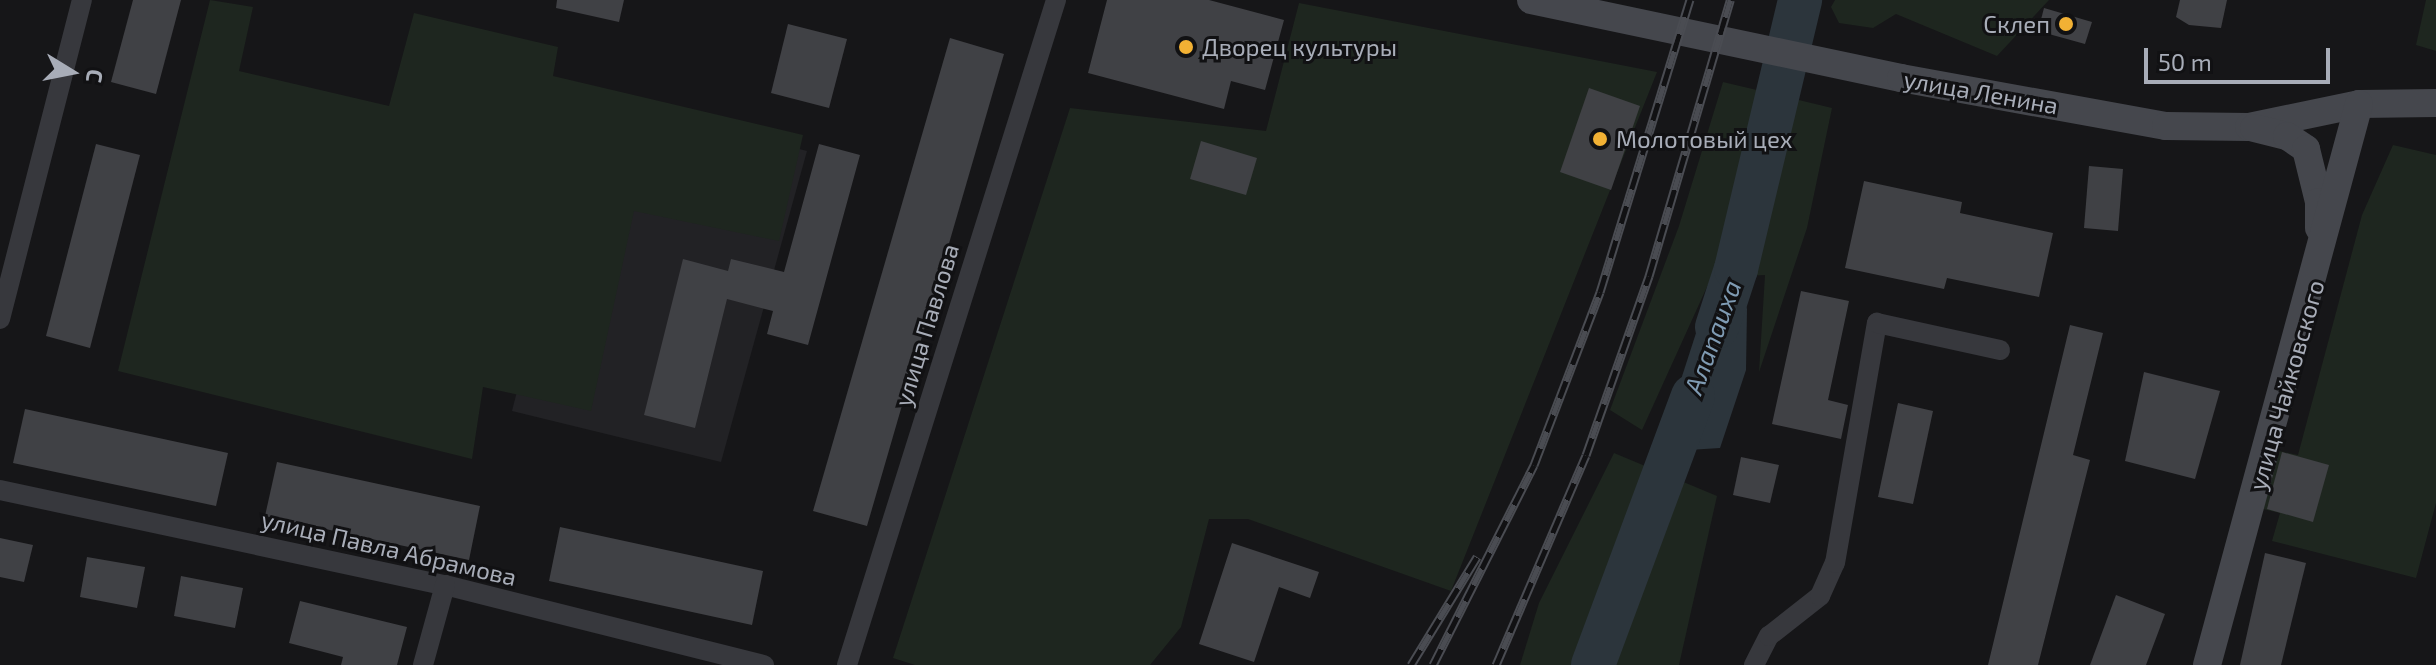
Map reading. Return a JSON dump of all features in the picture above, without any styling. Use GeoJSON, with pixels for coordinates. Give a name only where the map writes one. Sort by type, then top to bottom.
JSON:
{"type":"FeatureCollection","features":[{"type":"Feature","properties":{"kind":"main road","name":"улица Ленина"},"geometry":{"type":"LineString","coordinates":[[1531,0],[1901,78],[2166,126],[2249,127],[2359,104],[2436,103]]}},
{"type":"Feature","properties":{"kind":"main road","name":"улица Чайковского"},"geometry":{"type":"LineString","coordinates":[[2207,665],[2317,272],[2359,104]]}},
{"type":"Feature","properties":{"kind":"main road"},"geometry":{"type":"LineString","coordinates":[[2249,127],[2287,136],[2306,149],[2319,202],[2317,272]]}},
{"type":"Feature","properties":{"kind":"street"},"geometry":{"type":"LineString","coordinates":[[0,319],[82,0]]}},
{"type":"Feature","properties":{"kind":"street","name":"улица Павлова"},"geometry":{"type":"LineString","coordinates":[[847,665],[1056,0]]}},
{"type":"Feature","properties":{"kind":"street"},"geometry":{"type":"LineString","coordinates":[[1754,665],[1769,636],[1820,596],[1835,563],[1877,323],[2000,350]]}},
{"type":"Feature","properties":{"kind":"street","name":"улица Павла Абрамова"},"geometry":{"type":"LineString","coordinates":[[0,490],[445,585],[764,665]]}},
{"type":"Feature","properties":{"kind":"street"},"geometry":{"type":"LineString","coordinates":[[423,665],[445,585]]}},
{"type":"Feature","properties":{"kind":"shaded area"},"geometry":{"type":"Polygon","coordinates":[[[210,0],[253,7],[239,71],[389,106],[414,13],[558,47],[553,76],[803,135],[779,241],[634,211],[591,411],[483,387],[472,459],[118,371],[210,0]]]}},
{"type":"Feature","properties":{"kind":"shaded area"},"geometry":{"type":"Polygon","coordinates":[[[1835,0],[2049,0],[1997,56],[1896,14],[1873,28],[1839,23],[1831,7],[1835,0]]]}},
{"type":"Feature","properties":{"kind":"shaded area"},"geometry":{"type":"Polygon","coordinates":[[[2426,0],[2436,0],[2436,51],[2416,45],[2426,0]]]}},
{"type":"Feature","properties":{"kind":"shaded area"},"geometry":{"type":"Polygon","coordinates":[[[1299,3],[1657,72],[1451,591],[1248,519],[1209,519],[1181,627],[1150,665],[915,665],[893,658],[1070,108],[1266,131],[1299,3]]]}},
{"type":"Feature","properties":{"kind":"shaded area"},"geometry":{"type":"Polygon","coordinates":[[[1723,82],[1832,108],[1807,228],[1759,372],[1765,275],[1711,278],[1642,430],[1610,410],[1679,226],[1723,82]]]}},
{"type":"Feature","properties":{"kind":"shaded area"},"geometry":{"type":"Polygon","coordinates":[[[592,95],[807,151],[721,462],[512,411],[592,95]]]}},
{"type":"Feature","properties":{"kind":"shaded area"},"geometry":{"type":"Polygon","coordinates":[[[2393,145],[2436,155],[2436,503],[2416,578],[2272,541],[2280,513],[2263,509],[2279,451],[2298,455],[2362,215],[2393,145]]]}},
{"type":"Feature","properties":{"kind":"shaded area"},"geometry":{"type":"Polygon","coordinates":[[[1614,453],[1717,496],[1679,665],[1520,665],[1539,603],[1614,453]]]}},
{"type":"Feature","properties":{"kind":"water"},"geometry":{"type":"Polygon","coordinates":[[[1736,269],[1747,309],[1746,370],[1720,448],[1673,451],[1664,432],[1697,330],[1736,269]]]}},
{"type":"Feature","properties":{"kind":"building"},"geometry":{"type":"Polygon","coordinates":[[[133,0],[181,0],[156,94],[111,82],[133,0]]]}},
{"type":"Feature","properties":{"kind":"building"},"geometry":{"type":"Polygon","coordinates":[[[557,0],[624,0],[619,22],[556,8],[557,0]]]}},
{"type":"Feature","properties":{"kind":"building","name":"Дворец культуры"},"geometry":{"type":"Polygon","coordinates":[[[1107,0],[1209,0],[1284,20],[1265,90],[1231,81],[1224,109],[1088,73],[1107,0]]]}},
{"type":"Feature","properties":{"kind":"building"},"geometry":{"type":"Polygon","coordinates":[[[2180,0],[2227,0],[2221,28],[2189,25],[2176,17],[2180,0]]]}},
{"type":"Feature","properties":{"kind":"building","name":"Склеп"},"geometry":{"type":"Polygon","coordinates":[[[2044,8],[2092,22],[2085,44],[2038,31],[2044,8]]]}},
{"type":"Feature","properties":{"kind":"building"},"geometry":{"type":"Polygon","coordinates":[[[788,24],[847,39],[829,108],[771,93],[788,24]]]}},
{"type":"Feature","properties":{"kind":"building"},"geometry":{"type":"Polygon","coordinates":[[[950,38],[1004,54],[867,526],[813,511],[950,38]]]}},
{"type":"Feature","properties":{"kind":"building","name":"Молотовый цех"},"geometry":{"type":"Polygon","coordinates":[[[1589,88],[1640,106],[1611,190],[1560,172],[1589,88]]]}},
{"type":"Feature","properties":{"kind":"building"},"geometry":{"type":"Polygon","coordinates":[[[1201,141],[1257,158],[1246,195],[1190,179],[1201,141]]]}},
{"type":"Feature","properties":{"kind":"building"},"geometry":{"type":"Polygon","coordinates":[[[96,144],[140,155],[90,348],[46,336],[96,144]]]}},
{"type":"Feature","properties":{"kind":"building"},"geometry":{"type":"Polygon","coordinates":[[[819,144],[860,155],[808,345],[767,334],[773,311],[727,299],[695,428],[644,415],[683,259],[728,271],[731,259],[784,272],[819,144]]]}},
{"type":"Feature","properties":{"kind":"building"},"geometry":{"type":"Polygon","coordinates":[[[2089,166],[2123,169],[2118,231],[2084,228],[2089,166]]]}},
{"type":"Feature","properties":{"kind":"building"},"geometry":{"type":"Polygon","coordinates":[[[1864,181],[1962,202],[1960,213],[2053,233],[2039,297],[1947,278],[1944,289],[1845,268],[1864,181]]]}},
{"type":"Feature","properties":{"kind":"building"},"geometry":{"type":"Polygon","coordinates":[[[1801,291],[1849,301],[1828,400],[1848,405],[1841,439],[1772,424],[1801,291]]]}},
{"type":"Feature","properties":{"kind":"building"},"geometry":{"type":"Polygon","coordinates":[[[2070,325],[2103,333],[2073,455],[2090,460],[2038,665],[1988,665],[2070,325]]]}},
{"type":"Feature","properties":{"kind":"building"},"geometry":{"type":"Polygon","coordinates":[[[2144,372],[2220,391],[2195,479],[2125,461],[2144,372]]]}},
{"type":"Feature","properties":{"kind":"building"},"geometry":{"type":"Polygon","coordinates":[[[1898,403],[1933,411],[1913,504],[1878,497],[1898,403]]]}},
{"type":"Feature","properties":{"kind":"building"},"geometry":{"type":"Polygon","coordinates":[[[25,409],[228,453],[216,506],[13,463],[25,409]]]}},
{"type":"Feature","properties":{"kind":"building"},"geometry":{"type":"Polygon","coordinates":[[[2282,452],[2329,465],[2313,522],[2267,509],[2282,452]]]}},
{"type":"Feature","properties":{"kind":"building"},"geometry":{"type":"Polygon","coordinates":[[[1741,457],[1779,465],[1770,503],[1733,495],[1741,457]]]}},
{"type":"Feature","properties":{"kind":"building"},"geometry":{"type":"Polygon","coordinates":[[[277,462],[480,506],[469,560],[265,516],[277,462]]]}},
{"type":"Feature","properties":{"kind":"building"},"geometry":{"type":"Polygon","coordinates":[[[560,527],[763,571],[752,625],[549,581],[560,527]]]}},
{"type":"Feature","properties":{"kind":"building"},"geometry":{"type":"Polygon","coordinates":[[[0,538],[33,545],[24,582],[0,577],[0,538]]]}},
{"type":"Feature","properties":{"kind":"building"},"geometry":{"type":"Polygon","coordinates":[[[1232,543],[1319,572],[1310,598],[1279,587],[1254,662],[1199,644],[1232,543]]]}},
{"type":"Feature","properties":{"kind":"building"},"geometry":{"type":"Polygon","coordinates":[[[2265,553],[2306,563],[2281,665],[2240,665],[2265,553]]]}},
{"type":"Feature","properties":{"kind":"building"},"geometry":{"type":"Polygon","coordinates":[[[87,557],[145,567],[137,608],[80,597],[87,557]]]}},
{"type":"Feature","properties":{"kind":"building"},"geometry":{"type":"Polygon","coordinates":[[[181,576],[243,588],[235,628],[174,616],[181,576]]]}},
{"type":"Feature","properties":{"kind":"building"},"geometry":{"type":"Polygon","coordinates":[[[2116,595],[2165,614],[2146,665],[2090,665],[2116,595]]]}},
{"type":"Feature","properties":{"kind":"building"},"geometry":{"type":"Polygon","coordinates":[[[300,601],[407,627],[397,665],[341,665],[343,657],[289,643],[300,601]]]}},
{"type":"Feature","properties":{"kind":"waterway","name":"Алапаиха"},"geometry":{"type":"LineString","coordinates":[[1717,327],[1736,269],[1800,0]]}},
{"type":"Feature","properties":{"kind":"waterway","name":"Алапаиха"},"geometry":{"type":"LineString","coordinates":[[1593,665],[1693,396]]}},
{"type":"Feature","properties":{"kind":"railway"},"geometry":{"type":"LineString","coordinates":[[1433,665],[1534,465],[1600,292],[1690,0]]}},
{"type":"Feature","properties":{"kind":"railway"},"geometry":{"type":"LineString","coordinates":[[1496,665],[1586,455],[1649,276],[1730,0]]}},
{"type":"Feature","properties":{"kind":"railway"},"geometry":{"type":"LineString","coordinates":[[1411,665],[1477,557]]}},
{"type":"Feature","properties":{"kind":"place","name":"Склеп"},"geometry":{"type":"Point","coordinates":[2066,24]}},
{"type":"Feature","properties":{"kind":"place","name":"Дворец культуры"},"geometry":{"type":"Point","coordinates":[1186,47]}},
{"type":"Feature","properties":{"kind":"place","name":"Молотовый цех"},"geometry":{"type":"Point","coordinates":[1600,139]}}]}
